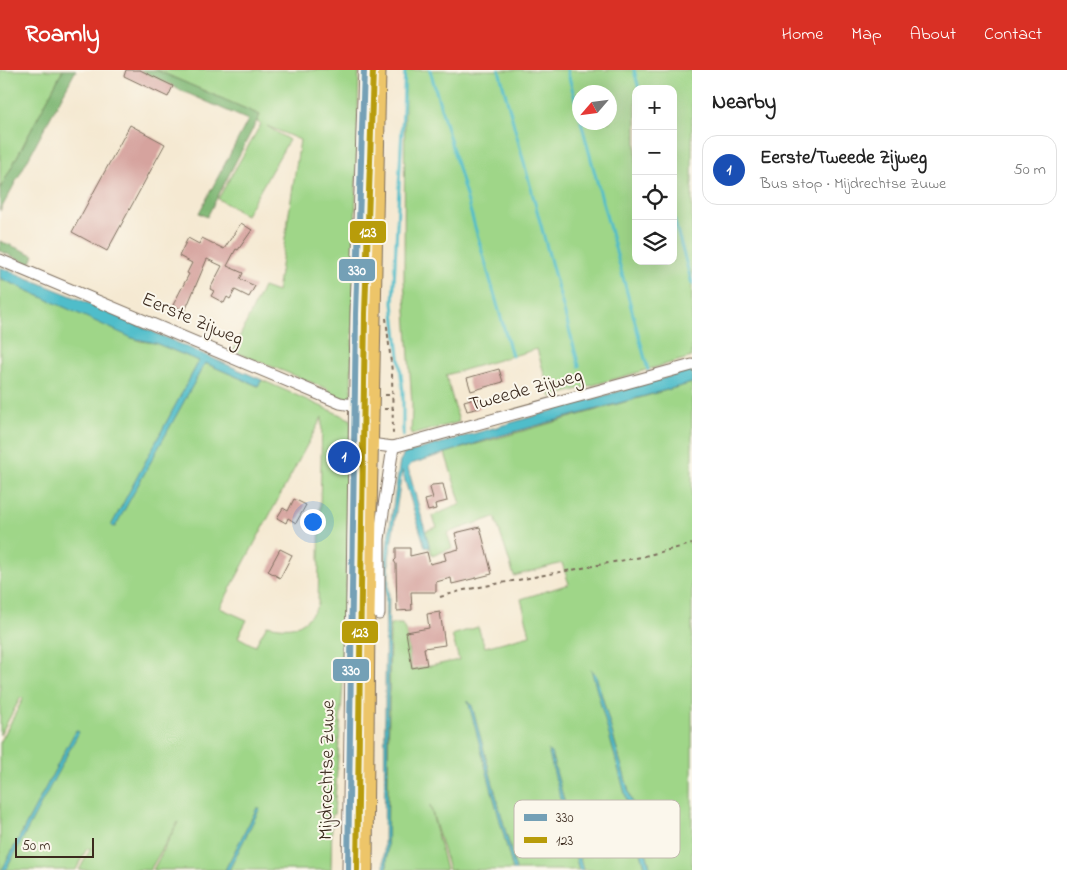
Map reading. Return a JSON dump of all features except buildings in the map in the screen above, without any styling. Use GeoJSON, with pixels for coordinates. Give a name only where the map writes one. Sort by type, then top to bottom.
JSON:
{"type":"FeatureCollection","features":[{"type":"Feature","properties":{"kind":"main road","name":"Mijdrechtse Zuwe"},"geometry":{"type":"LineString","coordinates":[[364,870],[370,408],[378,70]]}},
{"type":"Feature","properties":{"kind":"street","name":"Mijdrechtse Zuwe"},"geometry":{"type":"LineString","coordinates":[[348,870],[355,407],[364,70]]}},
{"type":"Feature","properties":{"kind":"street","name":"Eerste Zijweg"},"geometry":{"type":"LineString","coordinates":[[0,260],[340,403],[370,408]]}},
{"type":"Feature","properties":{"kind":"street","name":"Tweede Zijweg"},"geometry":{"type":"LineString","coordinates":[[370,444],[393,448],[692,365]]}},
{"type":"Feature","properties":{"kind":"street"},"geometry":{"type":"LineString","coordinates":[[378,614],[380,539],[393,448]]}},
{"type":"Feature","properties":{"kind":"path"},"geometry":{"type":"LineString","coordinates":[[386,315],[393,396],[393,448]]}},
{"type":"Feature","properties":{"kind":"path"},"geometry":{"type":"LineString","coordinates":[[385,395],[393,396]]}},
{"type":"Feature","properties":{"kind":"path"},"geometry":{"type":"LineString","coordinates":[[440,597],[464,590],[641,557],[692,544]]}},
{"type":"Feature","properties":{"kind":"green space"},"geometry":{"type":"Polygon","coordinates":[[[0,70],[63,70],[0,189],[0,70]]]}},
{"type":"Feature","properties":{"kind":"green space"},"geometry":{"type":"Polygon","coordinates":[[[63,70],[76,70],[0,211],[0,189],[63,70]]]}},
{"type":"Feature","properties":{"kind":"green space"},"geometry":{"type":"Polygon","coordinates":[[[135,70],[156,70],[260,115],[207,217],[199,213],[248,120],[135,70]]]}},
{"type":"Feature","properties":{"kind":"green space"},"geometry":{"type":"Polygon","coordinates":[[[156,70],[359,70],[351,397],[346,400],[329,395],[328,389],[233,351],[263,287],[277,292],[300,140],[267,126],[289,140],[246,215],[218,199],[261,124],[257,122],[260,115],[156,70]]]}},
{"type":"Feature","properties":{"kind":"green space"},"geometry":{"type":"Polygon","coordinates":[[[405,70],[692,70],[692,357],[551,397],[537,349],[446,375],[459,422],[411,435],[412,405],[404,279],[405,70]]]}},
{"type":"Feature","properties":{"kind":"green space"},"geometry":{"type":"Polygon","coordinates":[[[0,241],[34,255],[30,264],[0,251],[0,241]]]}},
{"type":"Feature","properties":{"kind":"green space"},"geometry":{"type":"Polygon","coordinates":[[[0,278],[140,341],[155,343],[199,361],[112,525],[114,527],[205,363],[258,386],[262,380],[352,420],[343,684],[334,814],[332,815],[331,870],[229,870],[259,808],[225,870],[153,870],[178,822],[150,870],[79,870],[91,848],[86,850],[76,870],[6,870],[78,732],[76,731],[2,870],[0,870],[0,743],[23,699],[21,697],[0,735],[0,278]],[[322,417],[220,608],[247,620],[238,637],[255,646],[267,625],[296,626],[307,619],[318,605],[322,417]]]}},
{"type":"Feature","properties":{"kind":"green space"},"geometry":{"type":"Polygon","coordinates":[[[692,383],[692,870],[651,870],[648,858],[680,858],[680,800],[631,800],[601,693],[592,670],[627,800],[564,800],[549,751],[561,800],[514,800],[514,858],[576,858],[579,870],[516,870],[472,706],[469,702],[513,870],[449,870],[430,805],[446,870],[387,870],[390,624],[402,624],[406,632],[411,670],[459,660],[452,635],[478,627],[485,647],[530,635],[521,599],[569,584],[562,563],[514,576],[495,517],[447,533],[452,548],[432,556],[425,531],[437,527],[432,516],[461,504],[445,453],[692,383]]]}},
{"type":"Feature","properties":{"kind":"green space"},"geometry":{"type":"Polygon","coordinates":[[[580,858],[643,858],[646,870],[583,870],[580,858]]]}},
{"type":"Feature","properties":{"kind":"water"},"geometry":{"type":"Polygon","coordinates":[[[0,267],[74,297],[262,380],[258,386],[205,363],[115,527],[111,526],[199,361],[155,343],[132,338],[0,278],[0,267]]]}},
{"type":"Feature","properties":{"kind":"water"},"geometry":{"type":"Polygon","coordinates":[[[692,370],[692,383],[499,436],[411,464],[408,468],[430,548],[425,547],[402,471],[389,559],[387,870],[384,870],[386,552],[400,461],[404,454],[692,370]]]}},
{"type":"Feature","properties":{"kind":"water"},"geometry":{"type":"Polygon","coordinates":[[[591,669],[596,675],[631,800],[627,800],[591,669]]]}},
{"type":"Feature","properties":{"kind":"water"},"geometry":{"type":"Polygon","coordinates":[[[468,701],[472,706],[516,870],[513,870],[468,701]]]}},
{"type":"Feature","properties":{"kind":"water"},"geometry":{"type":"Polygon","coordinates":[[[76,730],[79,732],[6,870],[2,870],[76,730]]]}},
{"type":"Feature","properties":{"kind":"water"},"geometry":{"type":"Polygon","coordinates":[[[548,750],[551,753],[564,800],[561,800],[548,750]]]}},
{"type":"Feature","properties":{"kind":"water"},"geometry":{"type":"Polygon","coordinates":[[[257,808],[260,808],[229,870],[225,870],[257,808]]]}},
{"type":"Feature","properties":{"kind":"water"},"geometry":{"type":"Polygon","coordinates":[[[576,858],[580,858],[583,870],[579,870],[576,858]]]}},
{"type":"Feature","properties":{"kind":"water"},"geometry":{"type":"Polygon","coordinates":[[[643,858],[648,858],[651,870],[646,870],[643,858]]]}},
{"type":"Feature","properties":{"kind":"waterway"},"geometry":{"type":"LineString","coordinates":[[403,436],[403,392],[393,303],[405,70]]}},
{"type":"Feature","properties":{"kind":"waterway"},"geometry":{"type":"LineString","coordinates":[[430,70],[512,356]]}},
{"type":"Feature","properties":{"kind":"waterway"},"geometry":{"type":"LineString","coordinates":[[499,70],[579,366]]}},
{"type":"Feature","properties":{"kind":"waterway"},"geometry":{"type":"LineString","coordinates":[[567,70],[572,88]]}},
{"type":"Feature","properties":{"kind":"waterway"},"geometry":{"type":"LineString","coordinates":[[634,70],[638,85]]}},
{"type":"Feature","properties":{"kind":"waterway"},"geometry":{"type":"LineString","coordinates":[[583,130],[648,370]]}},
{"type":"Feature","properties":{"kind":"waterway"},"geometry":{"type":"LineString","coordinates":[[674,220],[692,284]]}},
{"type":"Feature","properties":{"kind":"transit line","name":"330"},"geometry":{"type":"LineString","coordinates":[[348,870],[356,314],[364,70]]}},
{"type":"Feature","properties":{"kind":"transit line","name":"123"},"geometry":{"type":"LineString","coordinates":[[357,870],[365,314],[373,70]]}},
{"type":"Feature","properties":{"kind":"place","name":"Eerste/Tweede Zijweg"},"geometry":{"type":"Point","coordinates":[344,457]}}]}
